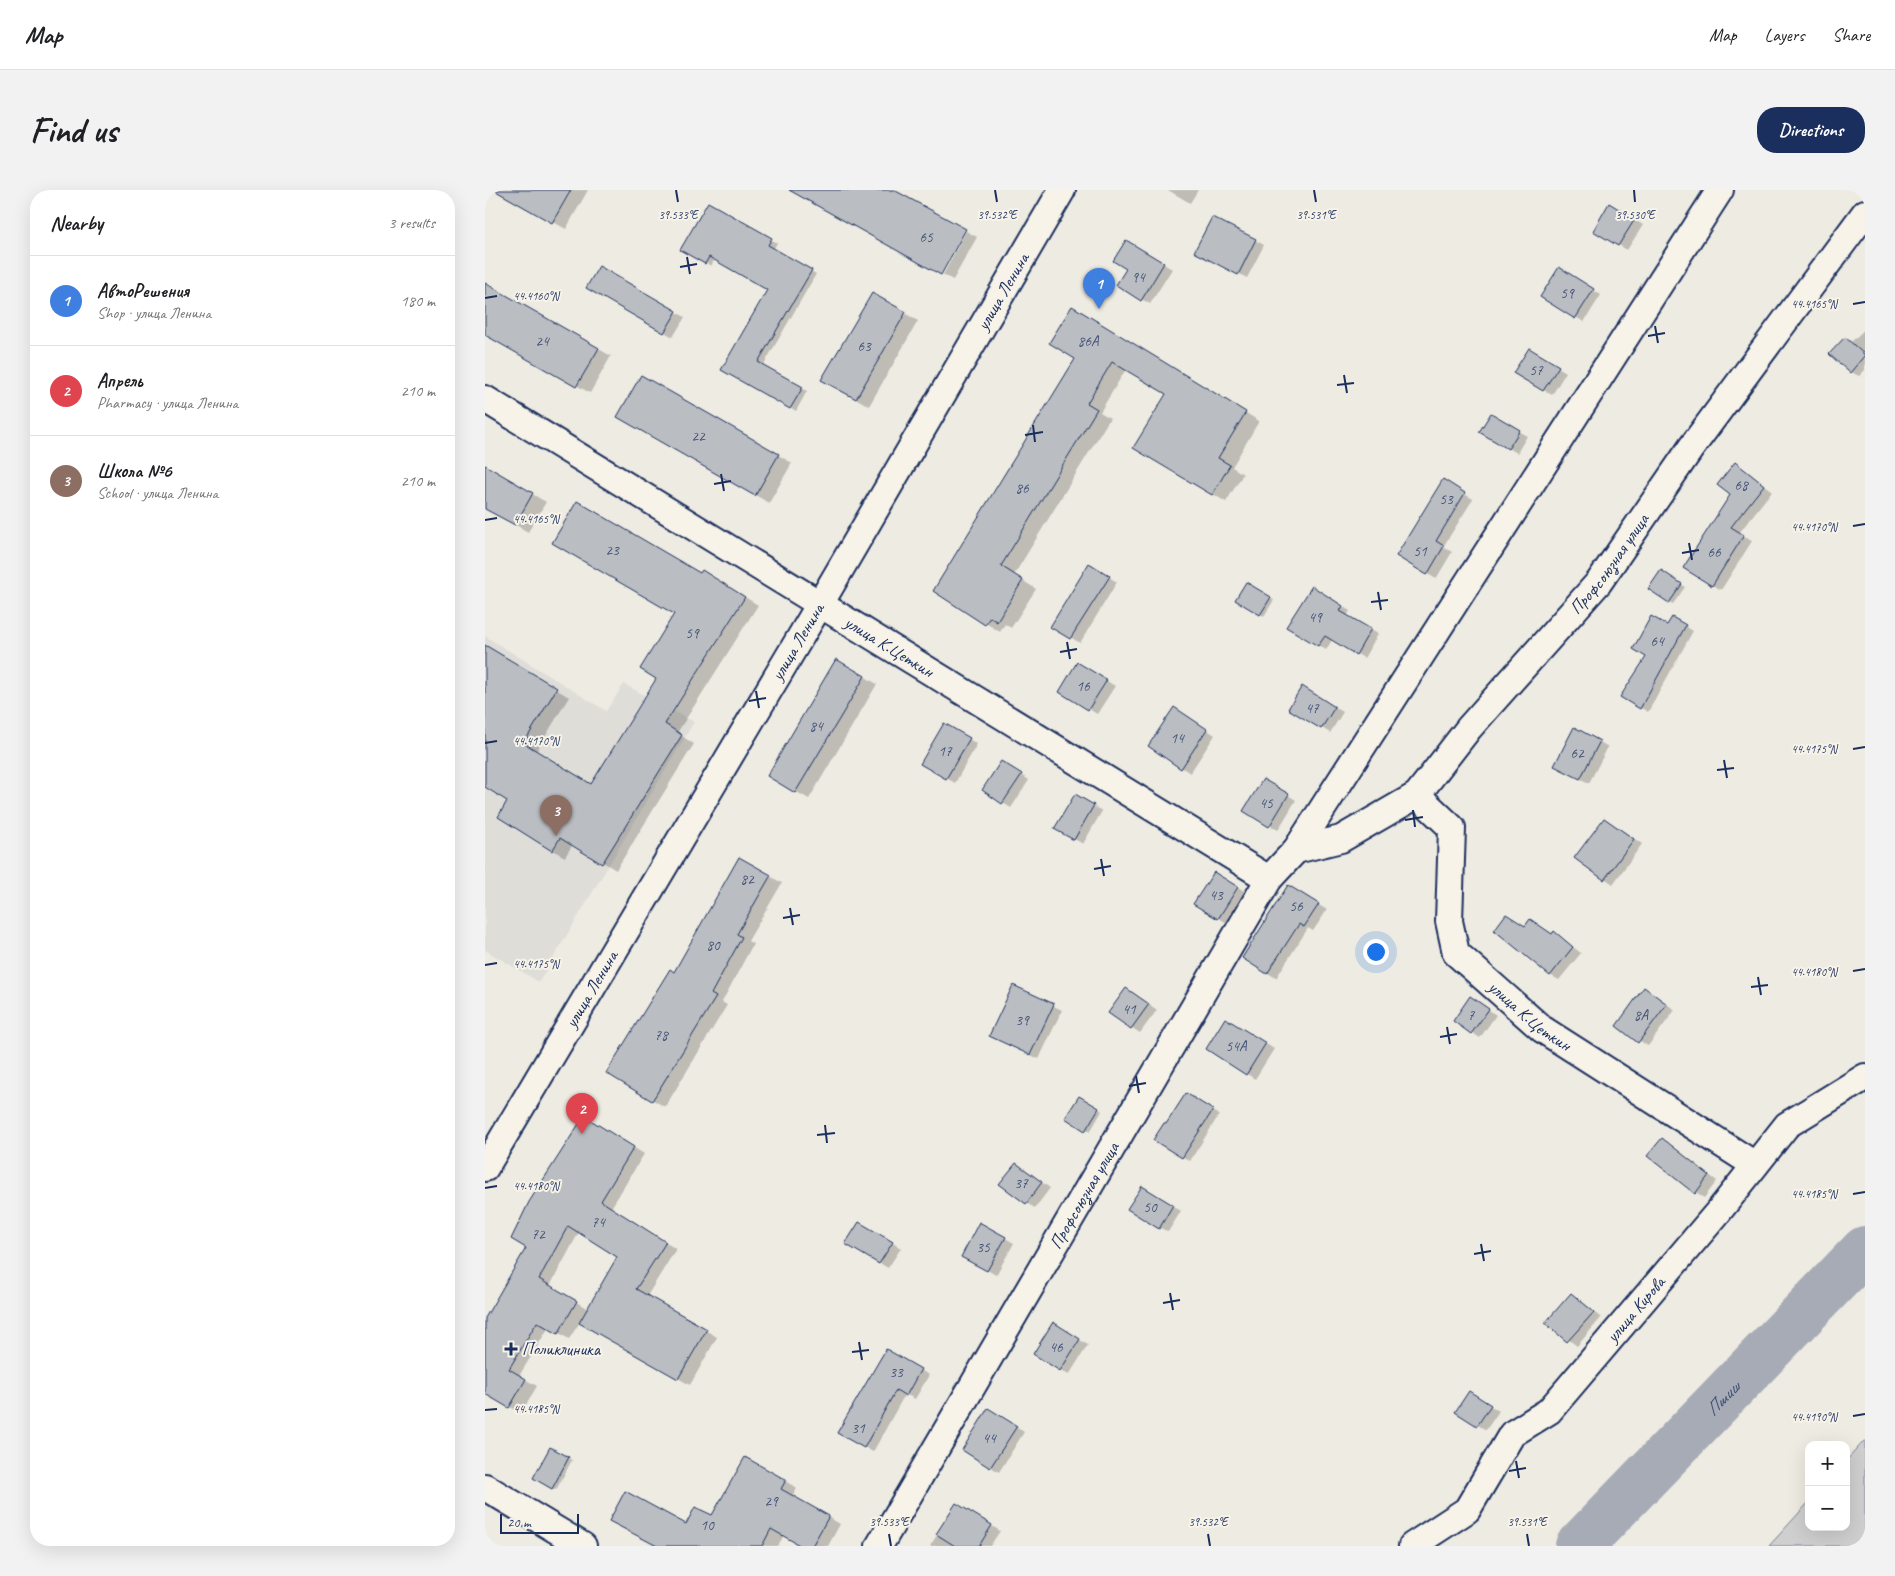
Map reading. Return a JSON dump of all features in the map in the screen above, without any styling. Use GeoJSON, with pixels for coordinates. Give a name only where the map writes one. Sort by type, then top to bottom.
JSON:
{"type":"FeatureCollection","features":[{"type":"Feature","properties":{"kind":"street","name":"улица Ленина"},"geometry":{"type":"LineString","coordinates":[[485,1168],[1063,190]]}},
{"type":"Feature","properties":{"kind":"street","name":"Профсоюзная улица"},"geometry":{"type":"LineString","coordinates":[[879,1546],[1269,879],[1296,850],[1720,190]]}},
{"type":"Feature","properties":{"kind":"street","name":"Профсоюзная улица"},"geometry":{"type":"LineString","coordinates":[[1296,850],[1341,839],[1417,795],[1469,728],[1599,582],[1691,448],[1865,213]]}},
{"type":"Feature","properties":{"kind":"street","name":"улица К.Цеткин"},"geometry":{"type":"LineString","coordinates":[[485,399],[1269,879]]}},
{"type":"Feature","properties":{"kind":"street","name":"улица К.Цеткин"},"geometry":{"type":"LineString","coordinates":[[1417,795],[1452,828],[1449,921],[1456,953],[1542,1029],[1755,1165]]}},
{"type":"Feature","properties":{"kind":"street","name":"улица Кирова"},"geometry":{"type":"LineString","coordinates":[[1412,1546],[1467,1510],[1512,1434],[1549,1411],[1719,1212],[1787,1125],[1865,1077]]}},
{"type":"Feature","properties":{"kind":"street"},"geometry":{"type":"LineString","coordinates":[[485,1487],[583,1546]]}},
{"type":"Feature","properties":{"kind":"shaded area"},"geometry":{"type":"Polygon","coordinates":[[[485,636],[606,711],[624,684],[694,722],[539,982],[485,950],[485,636]]]}},
{"type":"Feature","properties":{"kind":"shaded area"},"geometry":{"type":"Polygon","coordinates":[[[1865,1440],[1865,1546],[1769,1546],[1805,1506],[1805,1531],[1850,1531],[1850,1457],[1865,1440]]]}},
{"type":"Feature","properties":{"kind":"building"},"geometry":{"type":"Polygon","coordinates":[[[494,190],[571,190],[552,223],[494,190]]]}},
{"type":"Feature","properties":{"kind":"building"},"geometry":{"type":"Polygon","coordinates":[[[789,190],[894,190],[966,229],[941,275],[789,190]]]}},
{"type":"Feature","properties":{"kind":"building"},"geometry":{"type":"Polygon","coordinates":[[[708,202],[772,238],[768,245],[812,270],[758,362],[803,387],[790,409],[721,370],[767,290],[709,257],[705,264],[680,250],[708,202]]]}},
{"type":"Feature","properties":{"kind":"building"},"geometry":{"type":"Polygon","coordinates":[[[1609,203],[1635,219],[1618,246],[1593,231],[1609,203]]]}},
{"type":"Feature","properties":{"kind":"building"},"geometry":{"type":"Polygon","coordinates":[[[1212,217],[1256,239],[1238,275],[1194,252],[1212,217]]]}},
{"type":"Feature","properties":{"kind":"building"},"geometry":{"type":"Polygon","coordinates":[[[1126,240],[1164,263],[1141,301],[1116,285],[1126,269],[1113,261],[1126,240]]]}},
{"type":"Feature","properties":{"kind":"building"},"geometry":{"type":"Polygon","coordinates":[[[599,266],[677,311],[664,333],[586,288],[599,266]]]}},
{"type":"Feature","properties":{"kind":"building"},"geometry":{"type":"Polygon","coordinates":[[[1559,267],[1594,289],[1575,319],[1540,297],[1559,267]]]}},
{"type":"Feature","properties":{"kind":"building"},"geometry":{"type":"Polygon","coordinates":[[[485,283],[599,348],[576,387],[485,335],[485,283]]]}},
{"type":"Feature","properties":{"kind":"building"},"geometry":{"type":"Polygon","coordinates":[[[872,293],[906,312],[856,399],[821,380],[872,293]]]}},
{"type":"Feature","properties":{"kind":"building"},"geometry":{"type":"Polygon","coordinates":[[[1072,306],[1246,412],[1218,458],[1230,465],[1212,495],[1133,448],[1166,394],[1112,362],[1087,403],[1097,409],[1001,566],[1023,580],[997,622],[990,617],[985,625],[933,591],[1075,359],[1049,343],[1072,306]]]}},
{"type":"Feature","properties":{"kind":"building"},"geometry":{"type":"Polygon","coordinates":[[[1845,337],[1865,355],[1850,373],[1829,354],[1845,337]]]}},
{"type":"Feature","properties":{"kind":"building"},"geometry":{"type":"Polygon","coordinates":[[[1529,348],[1559,366],[1543,391],[1513,373],[1529,348]]]}},
{"type":"Feature","properties":{"kind":"building"},"geometry":{"type":"Polygon","coordinates":[[[641,375],[779,454],[755,496],[617,417],[641,375]]]}},
{"type":"Feature","properties":{"kind":"building"},"geometry":{"type":"Polygon","coordinates":[[[1491,413],[1520,430],[1508,449],[1479,432],[1491,413]]]}},
{"type":"Feature","properties":{"kind":"building"},"geometry":{"type":"Polygon","coordinates":[[[1735,462],[1764,485],[1731,527],[1744,535],[1712,586],[1683,568],[1730,495],[1717,485],[1735,462]]]}},
{"type":"Feature","properties":{"kind":"building"},"geometry":{"type":"Polygon","coordinates":[[[485,465],[533,493],[515,525],[485,509],[485,465]]]}},
{"type":"Feature","properties":{"kind":"building"},"geometry":{"type":"Polygon","coordinates":[[[1443,479],[1465,493],[1436,541],[1444,546],[1427,575],[1396,556],[1443,479]]]}},
{"type":"Feature","properties":{"kind":"building"},"geometry":{"type":"Polygon","coordinates":[[[577,501],[700,573],[702,570],[745,597],[665,724],[682,735],[602,864],[560,838],[552,851],[498,817],[507,801],[485,787],[485,645],[557,688],[524,743],[591,784],[656,679],[640,669],[674,614],[552,543],[577,501]]]}},
{"type":"Feature","properties":{"kind":"building"},"geometry":{"type":"Polygon","coordinates":[[[1089,563],[1110,576],[1070,639],[1050,627],[1089,563]]]}},
{"type":"Feature","properties":{"kind":"building"},"geometry":{"type":"Polygon","coordinates":[[[1661,570],[1682,584],[1669,603],[1648,589],[1661,570]]]}},
{"type":"Feature","properties":{"kind":"building"},"geometry":{"type":"Polygon","coordinates":[[[1246,582],[1271,597],[1260,615],[1235,600],[1246,582]]]}},
{"type":"Feature","properties":{"kind":"building"},"geometry":{"type":"Polygon","coordinates":[[[1312,586],[1343,606],[1340,611],[1371,629],[1356,655],[1325,636],[1318,646],[1286,627],[1312,586]]]}},
{"type":"Feature","properties":{"kind":"building"},"geometry":{"type":"Polygon","coordinates":[[[1651,616],[1667,625],[1672,617],[1686,625],[1640,709],[1620,697],[1646,657],[1633,649],[1651,616]]]}},
{"type":"Feature","properties":{"kind":"building"},"geometry":{"type":"Polygon","coordinates":[[[836,659],[865,676],[795,793],[767,776],[836,659]]]}},
{"type":"Feature","properties":{"kind":"building"},"geometry":{"type":"Polygon","coordinates":[[[1077,662],[1107,680],[1088,710],[1059,692],[1077,662]]]}},
{"type":"Feature","properties":{"kind":"building"},"geometry":{"type":"Polygon","coordinates":[[[1302,686],[1335,707],[1321,729],[1288,709],[1302,686]]]}},
{"type":"Feature","properties":{"kind":"building"},"geometry":{"type":"Polygon","coordinates":[[[1174,707],[1207,729],[1181,769],[1148,746],[1174,707]]]}},
{"type":"Feature","properties":{"kind":"building"},"geometry":{"type":"Polygon","coordinates":[[[944,723],[970,738],[946,779],[920,764],[944,723]]]}},
{"type":"Feature","properties":{"kind":"building"},"geometry":{"type":"Polygon","coordinates":[[[1574,727],[1600,741],[1580,779],[1554,766],[1574,727]]]}},
{"type":"Feature","properties":{"kind":"building"},"geometry":{"type":"Polygon","coordinates":[[[1001,761],[1022,774],[1002,804],[982,790],[1001,761]]]}},
{"type":"Feature","properties":{"kind":"building"},"geometry":{"type":"Polygon","coordinates":[[[1263,779],[1289,794],[1269,827],[1243,811],[1263,779]]]}},
{"type":"Feature","properties":{"kind":"building"},"geometry":{"type":"Polygon","coordinates":[[[1075,794],[1094,805],[1074,840],[1054,829],[1075,794]]]}},
{"type":"Feature","properties":{"kind":"building"},"geometry":{"type":"Polygon","coordinates":[[[1604,818],[1634,839],[1604,880],[1574,858],[1604,818]]]}},
{"type":"Feature","properties":{"kind":"building"},"geometry":{"type":"Polygon","coordinates":[[[739,857],[771,875],[737,934],[742,937],[711,994],[716,997],[652,1101],[606,1073],[670,969],[674,972],[739,857]]]}},
{"type":"Feature","properties":{"kind":"building"},"geometry":{"type":"Polygon","coordinates":[[[1214,872],[1238,887],[1218,919],[1193,904],[1214,872]]]}},
{"type":"Feature","properties":{"kind":"building"},"geometry":{"type":"Polygon","coordinates":[[[1288,885],[1319,904],[1304,927],[1299,924],[1267,974],[1242,958],[1288,885]]]}},
{"type":"Feature","properties":{"kind":"building"},"geometry":{"type":"Polygon","coordinates":[[[1506,914],[1525,926],[1530,919],[1552,934],[1554,931],[1573,947],[1550,976],[1494,930],[1506,914]]]}},
{"type":"Feature","properties":{"kind":"building"},"geometry":{"type":"Polygon","coordinates":[[[1013,985],[1054,1004],[1030,1055],[989,1036],[1013,985]]]}},
{"type":"Feature","properties":{"kind":"building"},"geometry":{"type":"Polygon","coordinates":[[[1644,987],[1667,1004],[1638,1043],[1616,1026],[1644,987]]]}},
{"type":"Feature","properties":{"kind":"building"},"geometry":{"type":"Polygon","coordinates":[[[1126,988],[1149,1004],[1131,1029],[1108,1013],[1126,988]]]}},
{"type":"Feature","properties":{"kind":"building"},"geometry":{"type":"Polygon","coordinates":[[[1470,996],[1489,1009],[1471,1034],[1453,1021],[1470,996]]]}},
{"type":"Feature","properties":{"kind":"building"},"geometry":{"type":"Polygon","coordinates":[[[1225,1018],[1266,1043],[1246,1075],[1206,1049],[1225,1018]]]}},
{"type":"Feature","properties":{"kind":"building"},"geometry":{"type":"Polygon","coordinates":[[[1186,1093],[1213,1110],[1182,1158],[1153,1140],[1186,1093]]]}},
{"type":"Feature","properties":{"kind":"building"},"geometry":{"type":"Polygon","coordinates":[[[1079,1096],[1099,1108],[1085,1131],[1065,1118],[1079,1096]]]}},
{"type":"Feature","properties":{"kind":"building"},"geometry":{"type":"Polygon","coordinates":[[[584,1116],[634,1147],[601,1201],[666,1242],[636,1289],[707,1329],[678,1379],[579,1323],[617,1257],[568,1226],[539,1279],[577,1301],[558,1334],[537,1322],[509,1369],[526,1379],[509,1408],[485,1394],[485,1318],[526,1248],[511,1239],[529,1202],[584,1116]]]}},
{"type":"Feature","properties":{"kind":"building"},"geometry":{"type":"Polygon","coordinates":[[[1662,1138],[1709,1175],[1695,1194],[1647,1156],[1662,1138]]]}},
{"type":"Feature","properties":{"kind":"building"},"geometry":{"type":"Polygon","coordinates":[[[1016,1163],[1042,1182],[1026,1204],[999,1184],[1016,1163]]]}},
{"type":"Feature","properties":{"kind":"building"},"geometry":{"type":"Polygon","coordinates":[[[1142,1186],[1173,1205],[1159,1229],[1127,1209],[1142,1186]]]}},
{"type":"Feature","properties":{"kind":"building"},"geometry":{"type":"Polygon","coordinates":[[[859,1222],[893,1242],[879,1264],[845,1244],[859,1222]]]}},
{"type":"Feature","properties":{"kind":"building"},"geometry":{"type":"Polygon","coordinates":[[[979,1222],[1006,1237],[987,1271],[961,1257],[979,1222]]]}},
{"type":"Feature","properties":{"kind":"building"},"geometry":{"type":"Polygon","coordinates":[[[1571,1293],[1594,1312],[1567,1342],[1545,1323],[1571,1293]]]}},
{"type":"Feature","properties":{"kind":"building"},"geometry":{"type":"Polygon","coordinates":[[[1053,1322],[1080,1339],[1060,1371],[1033,1354],[1053,1322]]]}},
{"type":"Feature","properties":{"kind":"building"},"geometry":{"type":"Polygon","coordinates":[[[886,1349],[921,1369],[906,1396],[896,1390],[864,1448],[837,1433],[886,1349]]]}},
{"type":"Feature","properties":{"kind":"building"},"geometry":{"type":"Polygon","coordinates":[[[1469,1391],[1491,1405],[1477,1426],[1455,1412],[1469,1391]]]}},
{"type":"Feature","properties":{"kind":"building"},"geometry":{"type":"Polygon","coordinates":[[[988,1408],[1017,1426],[990,1468],[962,1450],[988,1408]]]}},
{"type":"Feature","properties":{"kind":"building"},"geometry":{"type":"Polygon","coordinates":[[[550,1447],[569,1457],[552,1489],[533,1478],[550,1447]]]}},
{"type":"Feature","properties":{"kind":"building"},"geometry":{"type":"Polygon","coordinates":[[[745,1457],[786,1480],[781,1489],[829,1516],[812,1546],[801,1546],[771,1529],[762,1546],[657,1546],[609,1521],[625,1491],[686,1524],[695,1507],[712,1515],[745,1457]]]}},
{"type":"Feature","properties":{"kind":"building"},"geometry":{"type":"Polygon","coordinates":[[[956,1503],[992,1525],[979,1546],[955,1546],[936,1534],[956,1503]]]}},
{"type":"Feature","properties":{"kind":"waterway","name":"Пшиш"},"geometry":{"type":"LineString","coordinates":[[1579,1546],[1865,1250]]}},
{"type":"Feature","properties":{"kind":"place","name":"АвтоРешения"},"geometry":{"type":"Point","coordinates":[1099,309]}},
{"type":"Feature","properties":{"kind":"place","name":"Школа №6"},"geometry":{"type":"Point","coordinates":[556,836]}},
{"type":"Feature","properties":{"kind":"place","name":"Апрель"},"geometry":{"type":"Point","coordinates":[582,1134]}},
{"type":"Feature","properties":{"kind":"place","name":"Поликлиника"},"geometry":{"type":"Point","coordinates":[511,1349]}}]}
